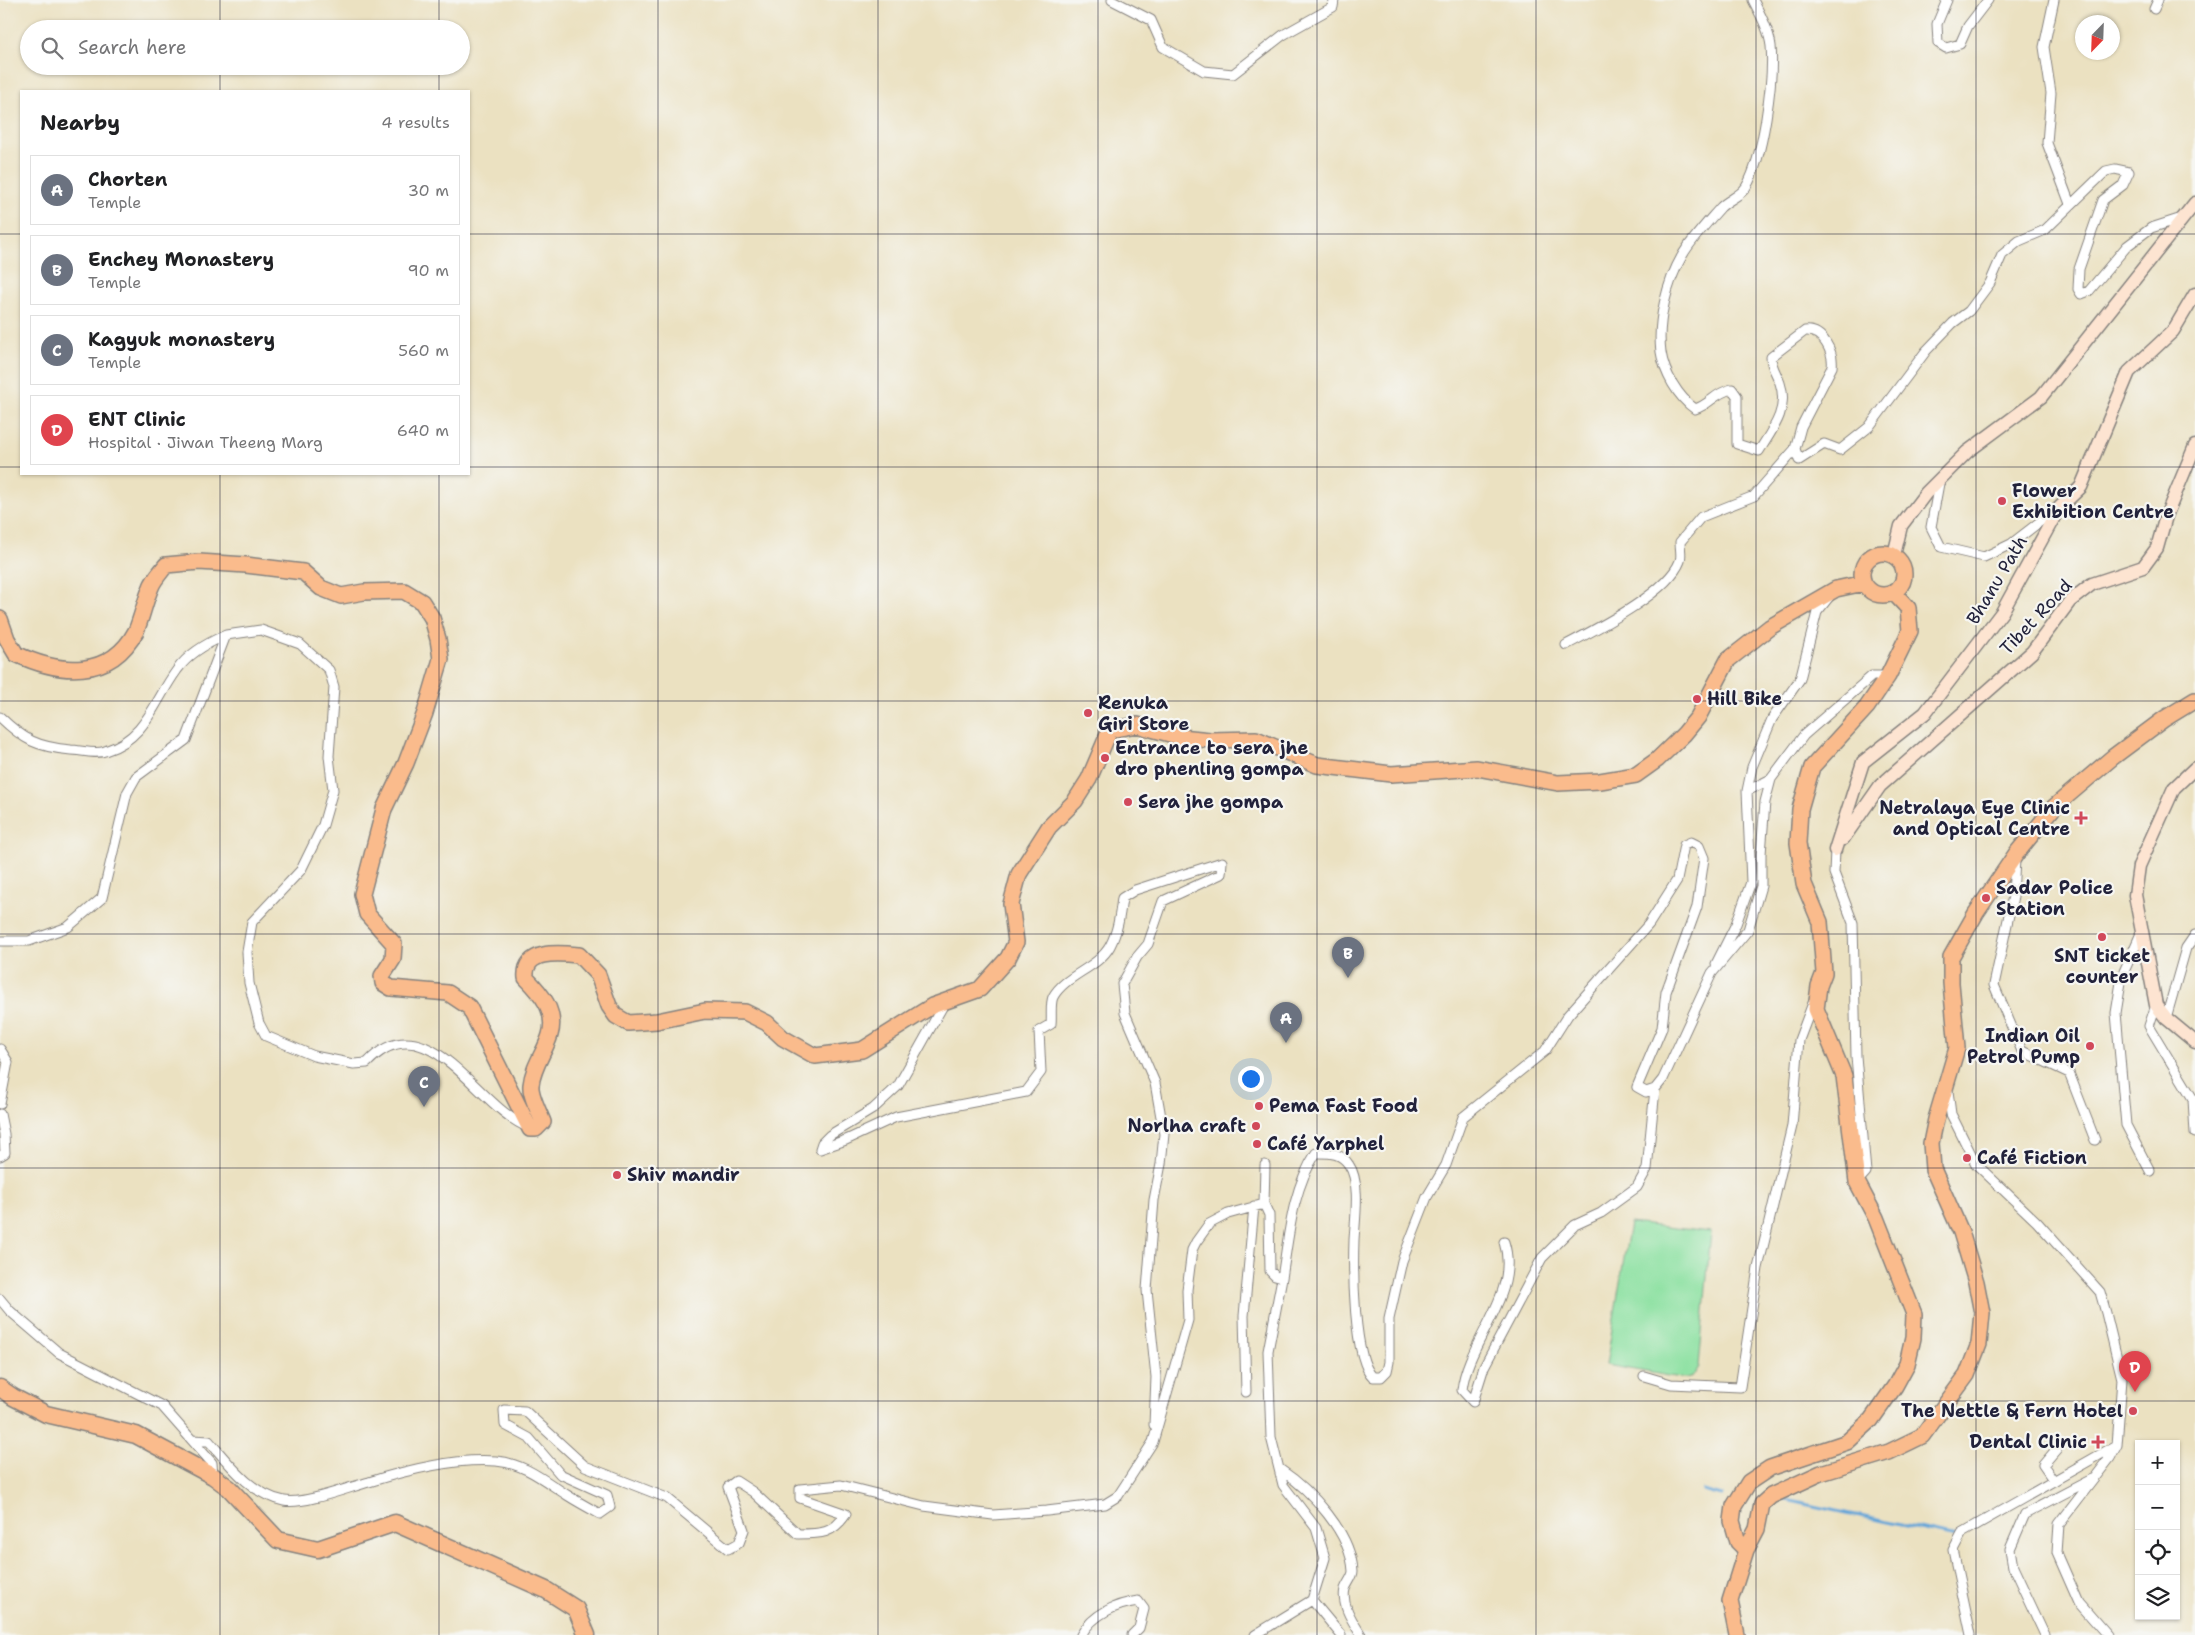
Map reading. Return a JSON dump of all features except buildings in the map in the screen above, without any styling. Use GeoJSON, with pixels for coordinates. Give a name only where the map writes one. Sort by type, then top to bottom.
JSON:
{"type":"FeatureCollection","features":[{"type":"Feature","properties":{"kind":"highway"},"geometry":{"type":"LineString","coordinates":[[0,1388],[46,1414],[136,1436],[213,1476],[229,1488],[278,1540],[318,1549],[395,1523],[546,1590],[576,1609],[587,1635]]}},
{"type":"Feature","properties":{"kind":"main road"},"geometry":{"type":"LineString","coordinates":[[1876,554],[1894,555],[1901,564],[1905,574],[1901,586],[1894,593],[1877,594],[1864,583],[1864,566],[1869,558],[1876,554]]}},
{"type":"Feature","properties":{"kind":"main road"},"geometry":{"type":"LineString","coordinates":[[0,619],[7,639],[16,654],[52,668],[92,669],[114,659],[135,631],[151,585],[166,566],[199,562],[246,564],[303,572],[321,588],[341,596],[364,592],[404,591],[422,602],[432,618],[441,659],[425,713],[406,763],[384,809],[362,894],[367,914],[394,944],[393,959],[382,976],[383,983],[392,988],[448,993],[469,1007],[530,1129],[536,1129],[543,1122],[530,1087],[538,1058],[550,1035],[551,1018],[547,1003],[540,992],[526,978],[525,970],[530,961],[550,952],[579,954],[598,975],[609,1006],[616,1016],[628,1023],[657,1021],[705,1011],[745,1012],[767,1022],[784,1038],[815,1056],[862,1050],[932,1006],[980,989],[1008,958],[1016,942],[1011,904],[1018,874],[1049,827],[1075,801],[1088,779],[1110,730],[1137,725],[1181,737],[1210,740],[1256,739],[1317,765],[1391,774],[1477,768],[1558,783],[1600,782],[1636,775],[1664,754],[1698,717],[1728,660],[1770,627],[1836,589],[1864,583]]}},
{"type":"Feature","properties":{"kind":"main road"},"geometry":{"type":"LineString","coordinates":[[1746,1550],[1738,1542],[1732,1520],[1734,1506],[1749,1482],[1770,1468],[1847,1442],[1871,1420],[1907,1364],[1914,1314],[1876,1218],[1857,1182],[1844,1076],[1816,1009],[1819,986],[1824,973],[1820,922],[1804,884],[1798,843],[1800,809],[1812,767],[1867,707],[1888,676],[1910,631],[1908,608],[1894,593]]}},
{"type":"Feature","properties":{"kind":"main road"},"geometry":{"type":"LineString","coordinates":[[1737,1635],[1730,1601],[1746,1550],[1757,1529],[1762,1504],[1771,1496],[1820,1474],[1890,1452],[1922,1436],[1967,1375],[1979,1344],[1982,1313],[1976,1282],[1961,1232],[1933,1170],[1931,1143],[1936,1115],[1947,1086],[1957,1048],[1950,983],[1951,957],[1976,913],[2016,854],[2054,807],[2113,757],[2164,719],[2195,700]]}},
{"type":"Feature","properties":{"kind":"street"},"geometry":{"type":"LineString","coordinates":[[1112,0],[1151,20],[1164,47],[1204,71],[1232,74],[1282,35],[1332,7],[1334,0]]}},
{"type":"Feature","properties":{"kind":"street"},"geometry":{"type":"LineString","coordinates":[[1566,645],[1627,612],[1672,575],[1681,559],[1680,542],[1701,517],[1754,496],[1795,449],[1801,427],[1832,367],[1834,357],[1821,337],[1810,331],[1805,331],[1771,357],[1771,363],[1780,384],[1783,402],[1779,420],[1760,451],[1737,444],[1737,396],[1732,389],[1720,392],[1704,406],[1695,410],[1683,400],[1671,380],[1661,352],[1662,318],[1671,282],[1682,256],[1722,206],[1745,189],[1756,166],[1763,140],[1770,70],[1770,45],[1762,17],[1753,0]]}},
{"type":"Feature","properties":{"kind":"street"},"geometry":{"type":"LineString","coordinates":[[1948,0],[1937,24],[1938,43],[1946,48],[1960,44],[1968,26],[1988,0]]}},
{"type":"Feature","properties":{"kind":"street"},"geometry":{"type":"LineString","coordinates":[[2054,0],[2044,47],[2051,93],[2047,143],[2070,204]]}},
{"type":"Feature","properties":{"kind":"street"},"geometry":{"type":"LineString","coordinates":[[2154,9],[2158,0]]}},
{"type":"Feature","properties":{"kind":"street"},"geometry":{"type":"LineString","coordinates":[[1795,449],[1799,460],[1824,444],[1840,450],[1869,427],[1926,351],[1969,311],[1990,283],[2002,255],[2019,241],[2044,230],[2070,204],[2089,190],[2106,171],[2115,169],[2129,172],[2123,185],[2103,200],[2079,269],[2078,290],[2081,294],[2089,291],[2127,246],[2151,228],[2182,218]]}},
{"type":"Feature","properties":{"kind":"street"},"geometry":{"type":"LineString","coordinates":[[1894,555],[1901,526],[1940,478],[1967,452],[2041,397],[2195,203]]}},
{"type":"Feature","properties":{"kind":"street","name":"Bhanu Path"},"geometry":{"type":"LineString","coordinates":[[1835,850],[1863,762],[1925,713],[2002,612],[2059,508],[2081,487],[2129,372],[2173,331],[2195,294]]}},
{"type":"Feature","properties":{"kind":"street","name":"Tibet Road"},"geometry":{"type":"LineString","coordinates":[[1835,850],[1880,786],[2032,652],[2070,601],[2092,584],[2143,567],[2157,548],[2166,516],[2195,446]]}},
{"type":"Feature","properties":{"kind":"street"},"geometry":{"type":"LineString","coordinates":[[1940,478],[1931,527],[1941,548],[1984,557],[2011,544],[2059,508]]}},
{"type":"Feature","properties":{"kind":"street"},"geometry":{"type":"LineString","coordinates":[[1255,1635],[1312,1600],[1325,1558],[1316,1528],[1283,1485],[1271,1436],[1268,1351],[1297,1188],[1303,1174],[1316,1153],[1334,1153],[1345,1159],[1351,1166],[1356,1192],[1353,1267],[1358,1335],[1366,1371],[1373,1377],[1381,1377],[1387,1371],[1390,1319],[1402,1261],[1428,1197],[1446,1165],[1462,1117],[1545,1051],[1568,1015],[1649,924],[1677,880],[1684,845],[1691,842],[1699,846],[1704,858],[1697,908],[1666,992],[1662,1028],[1637,1087],[1646,1092],[1655,1089],[1663,1079],[1736,924],[1751,882],[1747,791],[1752,767],[1772,719],[1800,679],[1817,612],[1836,589]]}},
{"type":"Feature","properties":{"kind":"street"},"geometry":{"type":"LineString","coordinates":[[0,717],[18,734],[36,744],[54,748],[103,752],[128,740],[154,710],[177,670],[203,644],[226,635],[261,630],[300,644],[329,670],[334,687],[329,756],[333,790],[323,825],[301,870],[252,922],[247,952],[249,983],[259,1024],[266,1036],[314,1056],[354,1064],[367,1063],[378,1052],[395,1043],[413,1043],[437,1053],[470,1079],[518,1124],[530,1129]]}},
{"type":"Feature","properties":{"kind":"street"},"geometry":{"type":"LineString","coordinates":[[0,941],[29,941],[68,927],[102,898],[127,793],[136,777],[186,740],[216,657],[226,635]]}},
{"type":"Feature","properties":{"kind":"street"},"geometry":{"type":"LineString","coordinates":[[1712,974],[1748,930],[1761,886],[1761,854],[1765,802],[1771,780],[1804,735],[1872,676],[1888,676]]}},
{"type":"Feature","properties":{"kind":"street"},"geometry":{"type":"LineString","coordinates":[[2195,768],[2174,788],[2139,866],[2135,896],[2156,1004],[2166,1018],[2195,1042]]}},
{"type":"Feature","properties":{"kind":"street"},"geometry":{"type":"LineString","coordinates":[[1747,791],[1771,780]]}},
{"type":"Feature","properties":{"kind":"street"},"geometry":{"type":"LineString","coordinates":[[1835,850],[1834,873],[1853,923],[1856,1056],[1866,1172],[1857,1182]]}},
{"type":"Feature","properties":{"kind":"street"},"geometry":{"type":"LineString","coordinates":[[2016,854],[2013,896],[1994,985],[2022,1051],[2070,1073],[2095,1140]]}},
{"type":"Feature","properties":{"kind":"street"},"geometry":{"type":"LineString","coordinates":[[945,1002],[898,1086],[873,1109],[830,1135],[822,1143],[820,1149],[846,1140],[896,1117],[1026,1092],[1041,1072],[1039,1031],[1051,1024],[1053,998],[1064,985],[1089,967],[1110,947],[1119,920],[1122,898],[1135,890],[1222,862],[1220,874],[1163,901],[1148,944],[1122,984],[1125,1013],[1155,1082],[1164,1134],[1161,1164],[1154,1200],[1147,1290],[1156,1377],[1153,1442]]}},
{"type":"Feature","properties":{"kind":"street"},"geometry":{"type":"LineString","coordinates":[[2142,931],[2122,976],[2116,1013],[2126,1125],[2150,1171]]}},
{"type":"Feature","properties":{"kind":"street"},"geometry":{"type":"LineString","coordinates":[[2166,1018],[2186,948],[2195,935]]}},
{"type":"Feature","properties":{"kind":"street"},"geometry":{"type":"LineString","coordinates":[[1644,1376],[1671,1384],[1740,1387],[1758,1268],[1792,1126],[1799,1040],[1819,986]]}},
{"type":"Feature","properties":{"kind":"street"},"geometry":{"type":"LineString","coordinates":[[2156,1004],[2149,1026],[2193,1098],[2195,1133]]}},
{"type":"Feature","properties":{"kind":"street"},"geometry":{"type":"LineString","coordinates":[[0,1049],[8,1062],[0,1104]]}},
{"type":"Feature","properties":{"kind":"street"},"geometry":{"type":"LineString","coordinates":[[1947,1086],[1951,1114],[1976,1164],[2037,1222],[2100,1292],[2122,1379],[2117,1445],[2097,1476],[2059,1524],[2057,1553],[2078,1603],[2107,1635]]}},
{"type":"Feature","properties":{"kind":"street"},"geometry":{"type":"LineString","coordinates":[[1504,1242],[1508,1253],[1506,1274],[1501,1292],[1484,1335],[1467,1365],[1463,1379],[1462,1390],[1473,1402],[1484,1367],[1542,1258],[1575,1226],[1601,1213],[1637,1187],[1647,1169],[1655,1089]]}},
{"type":"Feature","properties":{"kind":"street"},"geometry":{"type":"LineString","coordinates":[[0,1114],[5,1153],[0,1156]]}},
{"type":"Feature","properties":{"kind":"street"},"geometry":{"type":"LineString","coordinates":[[1265,1165],[1264,1204],[1269,1216],[1270,1270],[1276,1276],[1282,1278]]}},
{"type":"Feature","properties":{"kind":"street"},"geometry":{"type":"LineString","coordinates":[[192,1440],[208,1441],[234,1470],[256,1489],[286,1502],[351,1489],[368,1482],[434,1466],[496,1460],[517,1464],[600,1514],[610,1507],[607,1495],[560,1474],[528,1438],[505,1425],[504,1410],[525,1411],[585,1466],[667,1498],[728,1549],[739,1543],[744,1530],[728,1487],[736,1481],[754,1492],[798,1534],[821,1534],[838,1526],[846,1514],[800,1498],[800,1489],[841,1485],[924,1506],[993,1515],[1105,1504],[1118,1496],[1153,1442],[1188,1320],[1187,1290],[1192,1250],[1209,1224],[1228,1214],[1264,1204]]}},
{"type":"Feature","properties":{"kind":"street"},"geometry":{"type":"LineString","coordinates":[[1246,1392],[1244,1316],[1254,1206]]}},
{"type":"Feature","properties":{"kind":"street"},"geometry":{"type":"LineString","coordinates":[[0,1299],[10,1311],[59,1353],[162,1406],[212,1463],[213,1476]]}},
{"type":"Feature","properties":{"kind":"street"},"geometry":{"type":"LineString","coordinates":[[2054,1481],[2043,1465],[2060,1445]]}},
{"type":"Feature","properties":{"kind":"street"},"geometry":{"type":"LineString","coordinates":[[1971,1635],[1953,1550],[1962,1533],[2117,1445]]}},
{"type":"Feature","properties":{"kind":"street"},"geometry":{"type":"LineString","coordinates":[[1280,1470],[1295,1479],[1344,1536],[1353,1573],[1345,1590],[1348,1616],[1362,1635]]}},
{"type":"Feature","properties":{"kind":"street"},"geometry":{"type":"LineString","coordinates":[[2045,1635],[2013,1567],[2010,1549],[2025,1514],[2097,1476]]}},
{"type":"Feature","properties":{"kind":"street"},"geometry":{"type":"LineString","coordinates":[[1312,1600],[1341,1635]]}},
{"type":"Feature","properties":{"kind":"street"},"geometry":{"type":"LineString","coordinates":[[1081,1635],[1105,1610],[1122,1603],[1138,1601],[1144,1609],[1139,1628],[1132,1635]]}},
{"type":"Feature","properties":{"kind":"green space"},"geometry":{"type":"Polygon","coordinates":[[[1630,1223],[1711,1232],[1699,1366],[1690,1377],[1681,1378],[1606,1365],[1630,1223]]]}},
{"type":"Feature","properties":{"kind":"waterway"},"geometry":{"type":"LineString","coordinates":[[1703,1490],[1722,1495]]}},
{"type":"Feature","properties":{"kind":"waterway"},"geometry":{"type":"LineString","coordinates":[[1781,1499],[1956,1537]]}},
{"type":"Feature","properties":{"kind":"place","name":"Flower Exhibition Centre"},"geometry":{"type":"Point","coordinates":[2002,501]}},
{"type":"Feature","properties":{"kind":"place","name":"Hill Bike"},"geometry":{"type":"Point","coordinates":[1697,699]}},
{"type":"Feature","properties":{"kind":"place","name":"Renuka Giri Store"},"geometry":{"type":"Point","coordinates":[1088,713]}},
{"type":"Feature","properties":{"kind":"place","name":"Entrance to sera jhe dro phenling gompa"},"geometry":{"type":"Point","coordinates":[1105,758]}},
{"type":"Feature","properties":{"kind":"place","name":"Sera jhe gompa"},"geometry":{"type":"Point","coordinates":[1128,802]}},
{"type":"Feature","properties":{"kind":"place","name":"Netralaya Eye Clinic and Optical Centre"},"geometry":{"type":"Point","coordinates":[2081,818]}},
{"type":"Feature","properties":{"kind":"place","name":"Sadar Police Station"},"geometry":{"type":"Point","coordinates":[1986,898]}},
{"type":"Feature","properties":{"kind":"place","name":"SNT ticket counter"},"geometry":{"type":"Point","coordinates":[2102,937]}},
{"type":"Feature","properties":{"kind":"place","name":"Enchey Monastery"},"geometry":{"type":"Point","coordinates":[1348,978]}},
{"type":"Feature","properties":{"kind":"place","name":"Chorten"},"geometry":{"type":"Point","coordinates":[1286,1043]}},
{"type":"Feature","properties":{"kind":"place","name":"Indian Oil Petrol Pump"},"geometry":{"type":"Point","coordinates":[2090,1046]}},
{"type":"Feature","properties":{"kind":"place","name":"Pema Fast Food"},"geometry":{"type":"Point","coordinates":[1259,1106]}},
{"type":"Feature","properties":{"kind":"place","name":"Kagyuk monastery"},"geometry":{"type":"Point","coordinates":[424,1107]}},
{"type":"Feature","properties":{"kind":"place","name":"Norlha craft"},"geometry":{"type":"Point","coordinates":[1256,1126]}},
{"type":"Feature","properties":{"kind":"place","name":"Café Yarphel"},"geometry":{"type":"Point","coordinates":[1257,1144]}},
{"type":"Feature","properties":{"kind":"place","name":"Café Fiction"},"geometry":{"type":"Point","coordinates":[1967,1158]}},
{"type":"Feature","properties":{"kind":"place","name":"Shiv mandir"},"geometry":{"type":"Point","coordinates":[617,1175]}},
{"type":"Feature","properties":{"kind":"place","name":"ENT Clinic"},"geometry":{"type":"Point","coordinates":[2135,1392]}},
{"type":"Feature","properties":{"kind":"place","name":"The Nettle & Fern Hotel"},"geometry":{"type":"Point","coordinates":[2133,1411]}},
{"type":"Feature","properties":{"kind":"place","name":"Dental Clinic"},"geometry":{"type":"Point","coordinates":[2098,1442]}}]}
